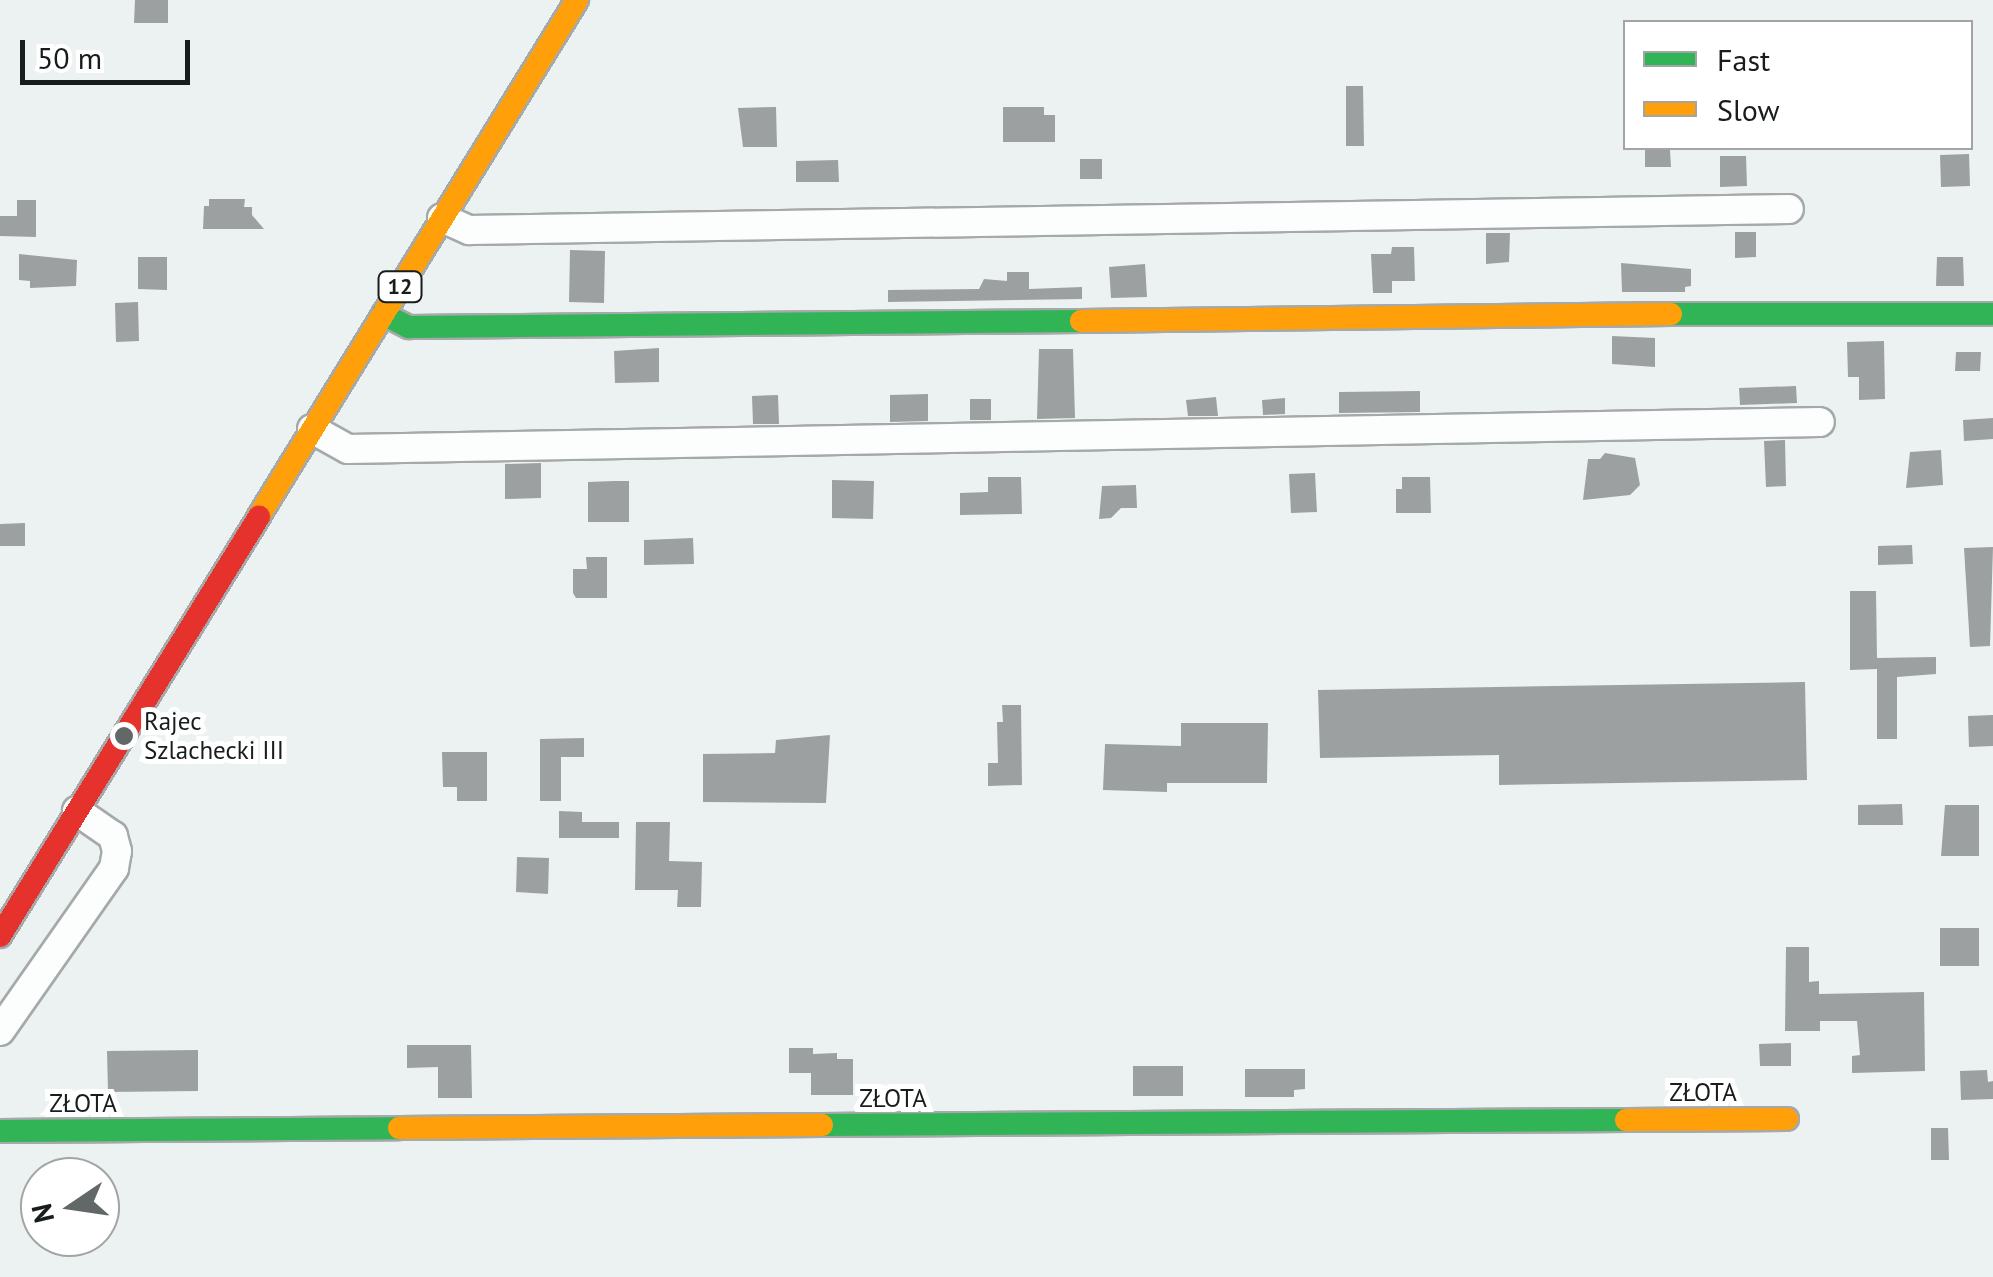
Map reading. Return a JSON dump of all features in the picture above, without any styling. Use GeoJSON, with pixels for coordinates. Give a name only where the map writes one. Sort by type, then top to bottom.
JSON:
{"type":"FeatureCollection","features":[{"type":"Feature","properties":{"kind":"street","name":"12"},"geometry":{"type":"LineString","coordinates":[[4,921],[78,811],[577,0]]}},
{"type":"Feature","properties":{"kind":"street"},"geometry":{"type":"LineString","coordinates":[[442,218],[469,230],[1789,209]]}},
{"type":"Feature","properties":{"kind":"street"},"geometry":{"type":"LineString","coordinates":[[384,314],[409,327],[879,325],[1448,314],[1993,314]]}},
{"type":"Feature","properties":{"kind":"street"},"geometry":{"type":"LineString","coordinates":[[312,430],[348,449],[1820,422]]}},
{"type":"Feature","properties":{"kind":"street"},"geometry":{"type":"LineString","coordinates":[[0,1031],[114,868],[117,851],[113,836],[78,811]]}},
{"type":"Feature","properties":{"kind":"street","name":"ZŁOTA"},"geometry":{"type":"LineString","coordinates":[[0,1132],[1787,1119]]}},
{"type":"Feature","properties":{"kind":"building"},"geometry":{"type":"Polygon","coordinates":[[[135,0],[168,0],[168,23],[134,23],[135,0]]]}},
{"type":"Feature","properties":{"kind":"building"},"geometry":{"type":"Polygon","coordinates":[[[1346,86],[1363,86],[1364,146],[1346,146],[1346,86]]]}},
{"type":"Feature","properties":{"kind":"building"},"geometry":{"type":"Polygon","coordinates":[[[776,107],[777,147],[743,147],[738,108],[776,107]]]}},
{"type":"Feature","properties":{"kind":"building"},"geometry":{"type":"Polygon","coordinates":[[[1003,107],[1044,107],[1044,115],[1055,115],[1055,142],[1003,142],[1003,107]]]}},
{"type":"Feature","properties":{"kind":"building"},"geometry":{"type":"Polygon","coordinates":[[[1645,150],[1670,150],[1671,167],[1645,167],[1645,150]]]}},
{"type":"Feature","properties":{"kind":"building"},"geometry":{"type":"Polygon","coordinates":[[[1969,154],[1970,186],[1941,187],[1940,155],[1969,154]]]}},
{"type":"Feature","properties":{"kind":"building"},"geometry":{"type":"Polygon","coordinates":[[[1720,156],[1746,156],[1747,186],[1720,187],[1720,156]]]}},
{"type":"Feature","properties":{"kind":"building"},"geometry":{"type":"Polygon","coordinates":[[[1080,159],[1102,159],[1102,179],[1080,179],[1080,159]]]}},
{"type":"Feature","properties":{"kind":"building"},"geometry":{"type":"Polygon","coordinates":[[[838,160],[839,182],[796,182],[796,161],[838,160]]]}},
{"type":"Feature","properties":{"kind":"building"},"geometry":{"type":"Polygon","coordinates":[[[209,199],[245,199],[244,207],[252,207],[252,215],[264,229],[203,229],[204,206],[209,206],[209,199]]]}},
{"type":"Feature","properties":{"kind":"building"},"geometry":{"type":"Polygon","coordinates":[[[17,200],[36,200],[36,237],[0,236],[0,216],[17,216],[17,200]]]}},
{"type":"Feature","properties":{"kind":"building"},"geometry":{"type":"Polygon","coordinates":[[[1735,232],[1756,232],[1756,257],[1735,258],[1735,232]]]}},
{"type":"Feature","properties":{"kind":"building"},"geometry":{"type":"Polygon","coordinates":[[[1486,233],[1510,233],[1509,262],[1486,264],[1486,233]]]}},
{"type":"Feature","properties":{"kind":"building"},"geometry":{"type":"Polygon","coordinates":[[[1392,247],[1414,247],[1415,281],[1392,281],[1392,293],[1373,293],[1371,254],[1391,254],[1392,247]]]}},
{"type":"Feature","properties":{"kind":"building"},"geometry":{"type":"Polygon","coordinates":[[[570,250],[605,251],[604,303],[569,302],[570,250]]]}},
{"type":"Feature","properties":{"kind":"building"},"geometry":{"type":"Polygon","coordinates":[[[19,254],[77,260],[76,286],[30,288],[30,281],[19,280],[19,254]]]}},
{"type":"Feature","properties":{"kind":"building"},"geometry":{"type":"Polygon","coordinates":[[[138,257],[167,257],[167,290],[138,289],[138,257]]]}},
{"type":"Feature","properties":{"kind":"building"},"geometry":{"type":"Polygon","coordinates":[[[1937,257],[1963,257],[1964,286],[1936,286],[1937,257]]]}},
{"type":"Feature","properties":{"kind":"building"},"geometry":{"type":"Polygon","coordinates":[[[1621,263],[1691,269],[1691,286],[1685,287],[1685,292],[1622,292],[1621,263]]]}},
{"type":"Feature","properties":{"kind":"building"},"geometry":{"type":"Polygon","coordinates":[[[1145,264],[1147,297],[1111,298],[1109,267],[1145,264]]]}},
{"type":"Feature","properties":{"kind":"building"},"geometry":{"type":"Polygon","coordinates":[[[1007,272],[1029,272],[1029,289],[1082,287],[1082,299],[888,302],[888,290],[979,289],[984,279],[1007,281],[1007,272]]]}},
{"type":"Feature","properties":{"kind":"building"},"geometry":{"type":"Polygon","coordinates":[[[138,302],[139,341],[116,342],[115,303],[138,302]]]}},
{"type":"Feature","properties":{"kind":"building"},"geometry":{"type":"Polygon","coordinates":[[[1612,336],[1655,338],[1655,367],[1612,364],[1612,336]]]}},
{"type":"Feature","properties":{"kind":"building"},"geometry":{"type":"Polygon","coordinates":[[[1884,341],[1885,399],[1859,400],[1859,377],[1848,377],[1847,342],[1884,341]]]}},
{"type":"Feature","properties":{"kind":"building"},"geometry":{"type":"Polygon","coordinates":[[[659,348],[659,382],[615,383],[614,351],[659,348]]]}},
{"type":"Feature","properties":{"kind":"building"},"geometry":{"type":"Polygon","coordinates":[[[1039,349],[1073,349],[1075,418],[1037,419],[1039,349]]]}},
{"type":"Feature","properties":{"kind":"building"},"geometry":{"type":"Polygon","coordinates":[[[1956,352],[1981,352],[1980,371],[1955,371],[1956,352]]]}},
{"type":"Feature","properties":{"kind":"building"},"geometry":{"type":"Polygon","coordinates":[[[1796,386],[1797,403],[1740,405],[1739,388],[1796,386]]]}},
{"type":"Feature","properties":{"kind":"building"},"geometry":{"type":"Polygon","coordinates":[[[1420,391],[1420,412],[1339,413],[1339,392],[1420,391]]]}},
{"type":"Feature","properties":{"kind":"building"},"geometry":{"type":"Polygon","coordinates":[[[928,394],[928,421],[890,422],[890,395],[928,394]]]}},
{"type":"Feature","properties":{"kind":"building"},"geometry":{"type":"Polygon","coordinates":[[[778,395],[779,424],[753,424],[752,396],[778,395]]]}},
{"type":"Feature","properties":{"kind":"building"},"geometry":{"type":"Polygon","coordinates":[[[1216,397],[1218,416],[1188,416],[1186,400],[1216,397]]]}},
{"type":"Feature","properties":{"kind":"building"},"geometry":{"type":"Polygon","coordinates":[[[1285,398],[1285,414],[1263,415],[1262,400],[1285,398]]]}},
{"type":"Feature","properties":{"kind":"building"},"geometry":{"type":"Polygon","coordinates":[[[970,399],[991,399],[991,420],[970,420],[970,399]]]}},
{"type":"Feature","properties":{"kind":"building"},"geometry":{"type":"Polygon","coordinates":[[[1993,418],[1993,439],[1964,441],[1963,420],[1993,418]]]}},
{"type":"Feature","properties":{"kind":"building"},"geometry":{"type":"Polygon","coordinates":[[[1785,440],[1786,486],[1766,487],[1764,441],[1785,440]]]}},
{"type":"Feature","properties":{"kind":"building"},"geometry":{"type":"Polygon","coordinates":[[[1941,450],[1943,485],[1906,488],[1910,452],[1941,450]]]}},
{"type":"Feature","properties":{"kind":"building"},"geometry":{"type":"Polygon","coordinates":[[[1605,453],[1635,458],[1640,485],[1630,495],[1583,500],[1588,459],[1600,459],[1605,453]]]}},
{"type":"Feature","properties":{"kind":"building"},"geometry":{"type":"Polygon","coordinates":[[[541,463],[541,498],[505,499],[505,464],[541,463]]]}},
{"type":"Feature","properties":{"kind":"building"},"geometry":{"type":"Polygon","coordinates":[[[1315,473],[1317,512],[1291,513],[1289,474],[1315,473]]]}},
{"type":"Feature","properties":{"kind":"building"},"geometry":{"type":"Polygon","coordinates":[[[988,477],[1021,477],[1022,514],[960,515],[960,493],[988,492],[988,477]]]}},
{"type":"Feature","properties":{"kind":"building"},"geometry":{"type":"Polygon","coordinates":[[[1402,477],[1430,477],[1431,513],[1396,513],[1396,489],[1402,489],[1402,477]]]}},
{"type":"Feature","properties":{"kind":"building"},"geometry":{"type":"Polygon","coordinates":[[[832,480],[874,481],[873,519],[832,518],[832,480]]]}},
{"type":"Feature","properties":{"kind":"building"},"geometry":{"type":"Polygon","coordinates":[[[629,481],[629,522],[588,522],[588,482],[629,481]]]}},
{"type":"Feature","properties":{"kind":"building"},"geometry":{"type":"Polygon","coordinates":[[[1136,485],[1137,508],[1121,508],[1111,518],[1099,519],[1102,486],[1136,485]]]}},
{"type":"Feature","properties":{"kind":"building"},"geometry":{"type":"Polygon","coordinates":[[[25,523],[25,546],[0,546],[0,524],[25,523]]]}},
{"type":"Feature","properties":{"kind":"building"},"geometry":{"type":"Polygon","coordinates":[[[693,538],[694,564],[644,565],[644,540],[693,538]]]}},
{"type":"Feature","properties":{"kind":"building"},"geometry":{"type":"Polygon","coordinates":[[[1912,545],[1913,564],[1878,565],[1878,546],[1912,545]]]}},
{"type":"Feature","properties":{"kind":"building"},"geometry":{"type":"Polygon","coordinates":[[[1993,547],[1990,646],[1970,647],[1964,548],[1993,547]]]}},
{"type":"Feature","properties":{"kind":"building"},"geometry":{"type":"Polygon","coordinates":[[[586,557],[607,557],[607,598],[576,598],[573,593],[573,569],[587,569],[586,557]]]}},
{"type":"Feature","properties":{"kind":"building"},"geometry":{"type":"Polygon","coordinates":[[[1850,591],[1876,591],[1877,658],[1936,657],[1936,674],[1897,677],[1897,739],[1877,739],[1877,669],[1850,670],[1850,591]]]}},
{"type":"Feature","properties":{"kind":"building"},"geometry":{"type":"Polygon","coordinates":[[[1805,682],[1807,780],[1499,785],[1499,755],[1320,758],[1318,690],[1805,682]]]}},
{"type":"Feature","properties":{"kind":"building"},"geometry":{"type":"Polygon","coordinates":[[[1002,705],[1021,705],[1022,785],[988,786],[988,763],[998,763],[997,722],[1003,722],[1002,705]]]}},
{"type":"Feature","properties":{"kind":"building"},"geometry":{"type":"Polygon","coordinates":[[[1993,715],[1993,746],[1969,747],[1968,716],[1993,715]]]}},
{"type":"Feature","properties":{"kind":"building"},"geometry":{"type":"Polygon","coordinates":[[[1181,723],[1268,723],[1267,783],[1167,783],[1167,792],[1103,790],[1105,744],[1181,746],[1181,723]]]}},
{"type":"Feature","properties":{"kind":"building"},"geometry":{"type":"Polygon","coordinates":[[[830,735],[826,803],[703,802],[703,754],[775,753],[776,740],[830,735]]]}},
{"type":"Feature","properties":{"kind":"building"},"geometry":{"type":"Polygon","coordinates":[[[584,738],[584,757],[561,757],[561,801],[540,801],[540,739],[584,738]]]}},
{"type":"Feature","properties":{"kind":"building"},"geometry":{"type":"Polygon","coordinates":[[[442,752],[487,752],[487,801],[457,801],[457,787],[443,787],[442,752]]]}},
{"type":"Feature","properties":{"kind":"building"},"geometry":{"type":"Polygon","coordinates":[[[1902,804],[1903,825],[1858,825],[1858,805],[1902,804]]]}},
{"type":"Feature","properties":{"kind":"building"},"geometry":{"type":"Polygon","coordinates":[[[1945,805],[1979,805],[1979,856],[1941,856],[1945,805]]]}},
{"type":"Feature","properties":{"kind":"building"},"geometry":{"type":"Polygon","coordinates":[[[559,811],[582,812],[582,822],[619,822],[619,838],[559,838],[559,811]]]}},
{"type":"Feature","properties":{"kind":"building"},"geometry":{"type":"Polygon","coordinates":[[[636,822],[670,822],[669,861],[702,862],[701,907],[677,907],[678,890],[635,890],[636,822]]]}},
{"type":"Feature","properties":{"kind":"building"},"geometry":{"type":"Polygon","coordinates":[[[517,857],[549,858],[548,894],[516,892],[517,857]]]}},
{"type":"Feature","properties":{"kind":"building"},"geometry":{"type":"Polygon","coordinates":[[[1940,928],[1979,928],[1979,966],[1940,966],[1940,928]]]}},
{"type":"Feature","properties":{"kind":"building"},"geometry":{"type":"Polygon","coordinates":[[[1786,947],[1809,947],[1809,982],[1819,981],[1819,994],[1924,992],[1925,1071],[1852,1073],[1852,1056],[1860,1055],[1857,1021],[1820,1021],[1820,1031],[1785,1031],[1786,947]]]}},
{"type":"Feature","properties":{"kind":"building"},"geometry":{"type":"Polygon","coordinates":[[[1791,1043],[1791,1066],[1760,1066],[1759,1044],[1791,1043]]]}},
{"type":"Feature","properties":{"kind":"building"},"geometry":{"type":"Polygon","coordinates":[[[407,1045],[471,1045],[472,1098],[438,1098],[438,1067],[407,1068],[407,1045]]]}},
{"type":"Feature","properties":{"kind":"building"},"geometry":{"type":"Polygon","coordinates":[[[789,1048],[813,1048],[813,1054],[837,1053],[837,1059],[853,1059],[853,1095],[811,1095],[811,1073],[789,1073],[789,1048]]]}},
{"type":"Feature","properties":{"kind":"building"},"geometry":{"type":"Polygon","coordinates":[[[198,1050],[198,1091],[108,1092],[107,1051],[198,1050]]]}},
{"type":"Feature","properties":{"kind":"building"},"geometry":{"type":"Polygon","coordinates":[[[1133,1066],[1183,1066],[1183,1096],[1133,1096],[1133,1066]]]}},
{"type":"Feature","properties":{"kind":"building"},"geometry":{"type":"Polygon","coordinates":[[[1245,1069],[1305,1069],[1305,1089],[1294,1090],[1294,1097],[1245,1097],[1245,1069]]]}},
{"type":"Feature","properties":{"kind":"building"},"geometry":{"type":"Polygon","coordinates":[[[1987,1070],[1988,1082],[1993,1081],[1993,1099],[1961,1100],[1960,1071],[1987,1070]]]}},
{"type":"Feature","properties":{"kind":"building"},"geometry":{"type":"Polygon","coordinates":[[[1931,1128],[1948,1128],[1949,1160],[1931,1160],[1931,1128]]]}},
{"type":"Feature","properties":{"kind":"traffic: fast"},"geometry":{"type":"LineString","coordinates":[[383,314],[409,327],[1081,321]]}},
{"type":"Feature","properties":{"kind":"traffic: fast"},"geometry":{"type":"LineString","coordinates":[[1671,314],[1993,314]]}},
{"type":"Feature","properties":{"kind":"traffic: fast"},"geometry":{"type":"LineString","coordinates":[[822,1125],[1626,1120]]}},
{"type":"Feature","properties":{"kind":"traffic: fast"},"geometry":{"type":"LineString","coordinates":[[0,1131],[399,1128]]}},
{"type":"Feature","properties":{"kind":"traffic: slow"},"geometry":{"type":"LineString","coordinates":[[259,516],[577,0]]}},
{"type":"Feature","properties":{"kind":"traffic: slow"},"geometry":{"type":"LineString","coordinates":[[1081,321],[1671,314]]}},
{"type":"Feature","properties":{"kind":"traffic: slow"},"geometry":{"type":"LineString","coordinates":[[1626,1120],[1787,1119]]}},
{"type":"Feature","properties":{"kind":"traffic: slow"},"geometry":{"type":"LineString","coordinates":[[399,1128],[822,1125]]}},
{"type":"Feature","properties":{"kind":"traffic: jam"},"geometry":{"type":"LineString","coordinates":[[0,936],[259,516]]}},
{"type":"Feature","properties":{"kind":"place","name":"Rajec Szlachecki III"},"geometry":{"type":"Point","coordinates":[124,736]}}]}
